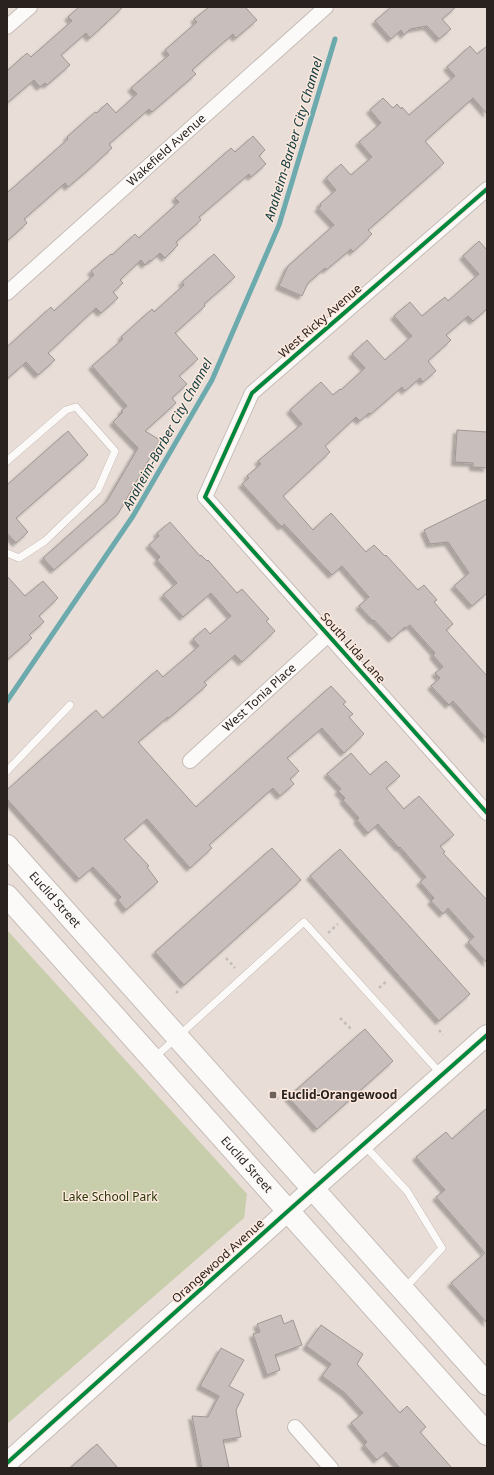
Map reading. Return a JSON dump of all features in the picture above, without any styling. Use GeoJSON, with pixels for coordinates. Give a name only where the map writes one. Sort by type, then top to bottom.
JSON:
{"type":"FeatureCollection","features":[{"type":"Feature","properties":{"kind":"main road","name":"Euclid Street"},"geometry":{"type":"LineString","coordinates":[[7,846],[487,1384]]}},
{"type":"Feature","properties":{"kind":"main road","name":"Euclid Street"},"geometry":{"type":"LineString","coordinates":[[7,896],[487,1434]]}},
{"type":"Feature","properties":{"kind":"main road","name":"Orangewood Avenue"},"geometry":{"type":"LineString","coordinates":[[10,1464],[288,1211],[487,1035]]}},
{"type":"Feature","properties":{"kind":"street"},"geometry":{"type":"LineString","coordinates":[[7,27],[30,7]]}},
{"type":"Feature","properties":{"kind":"street","name":"Wakefield Avenue"},"geometry":{"type":"LineString","coordinates":[[7,293],[326,7]]}},
{"type":"Feature","properties":{"kind":"street","name":"West Ricky Avenue"},"geometry":{"type":"LineString","coordinates":[[205,497],[252,393],[487,189]]}},
{"type":"Feature","properties":{"kind":"street","name":"South Lida Lane"},"geometry":{"type":"LineString","coordinates":[[205,497],[487,813]]}},
{"type":"Feature","properties":{"kind":"street","name":"West Tonia Place"},"geometry":{"type":"LineString","coordinates":[[190,761],[328,635]]}},
{"type":"Feature","properties":{"kind":"street"},"geometry":{"type":"LineString","coordinates":[[295,1427],[331,1468]]}},
{"type":"Feature","properties":{"kind":"lane"},"geometry":{"type":"LineString","coordinates":[[7,461],[66,410],[76,407],[115,451],[98,490],[46,541],[19,558],[7,553]]}},
{"type":"Feature","properties":{"kind":"lane"},"geometry":{"type":"LineString","coordinates":[[7,771],[70,705]]}},
{"type":"Feature","properties":{"kind":"lane"},"geometry":{"type":"LineString","coordinates":[[153,1059],[304,922],[443,1075]]}},
{"type":"Feature","properties":{"kind":"lane"},"geometry":{"type":"LineString","coordinates":[[364,1145],[407,1190],[442,1248],[403,1290]]}},
{"type":"Feature","properties":{"kind":"path"},"geometry":{"type":"LineString","coordinates":[[328,933],[338,924]]}},
{"type":"Feature","properties":{"kind":"path"},"geometry":{"type":"LineString","coordinates":[[226,958],[235,968]]}},
{"type":"Feature","properties":{"kind":"path"},"geometry":{"type":"LineString","coordinates":[[378,989],[388,980]]}},
{"type":"Feature","properties":{"kind":"path"},"geometry":{"type":"LineString","coordinates":[[340,1018],[351,1029]]}},
{"type":"Feature","properties":{"kind":"path"},"geometry":{"type":"LineString","coordinates":[[439,1030],[443,1035]]}},
{"type":"Feature","properties":{"kind":"green space","name":"Lake School Park"},"geometry":{"type":"Polygon","coordinates":[[[7,930],[247,1194],[244,1218],[7,1424],[7,930]]]}},
{"type":"Feature","properties":{"kind":"building"},"geometry":{"type":"Polygon","coordinates":[[[79,7],[123,7],[90,38],[86,33],[61,55],[70,65],[47,85],[45,83],[40,87],[34,80],[7,103],[7,71],[27,53],[31,57],[72,21],[68,17],[79,7]]]}},
{"type":"Feature","properties":{"kind":"building"},"geometry":{"type":"Polygon","coordinates":[[[209,7],[245,7],[257,20],[236,38],[233,34],[211,53],[192,70],[196,74],[152,112],[149,109],[109,144],[112,148],[68,187],[65,183],[24,219],[27,223],[7,241],[7,193],[68,139],[67,137],[95,112],[97,113],[107,103],[116,113],[137,94],[131,88],[169,55],[165,50],[197,22],[194,19],[209,7]]]}},
{"type":"Feature","properties":{"kind":"building"},"geometry":{"type":"Polygon","coordinates":[[[391,7],[456,7],[442,19],[451,29],[439,39],[427,26],[410,29],[404,35],[401,30],[391,39],[375,21],[391,7]]]}},
{"type":"Feature","properties":{"kind":"building"},"geometry":{"type":"Polygon","coordinates":[[[470,46],[477,54],[487,46],[487,114],[473,98],[425,141],[444,163],[368,230],[372,234],[353,252],[351,249],[326,270],[325,268],[308,283],[302,296],[279,286],[288,266],[334,225],[318,208],[321,206],[320,204],[336,190],[326,178],[341,164],[351,175],[372,157],[359,142],[381,123],[370,110],[383,98],[393,108],[397,104],[409,115],[455,76],[447,67],[470,46]]]}},
{"type":"Feature","properties":{"kind":"building"},"geometry":{"type":"Polygon","coordinates":[[[253,136],[265,150],[259,156],[266,164],[251,177],[249,174],[199,217],[201,220],[176,242],[178,245],[165,258],[160,253],[145,265],[141,260],[120,280],[123,283],[113,292],[118,298],[101,313],[96,308],[48,353],[55,360],[38,375],[26,362],[7,379],[7,347],[51,307],[54,311],[94,275],[91,271],[111,254],[112,255],[135,234],[139,238],[179,202],[175,198],[231,148],[235,152],[253,136]]]}},
{"type":"Feature","properties":{"kind":"building"},"geometry":{"type":"Polygon","coordinates":[[[479,241],[487,250],[487,309],[473,321],[468,316],[446,335],[451,340],[428,361],[436,371],[423,382],[420,378],[405,391],[402,387],[371,414],[369,413],[360,421],[356,417],[325,446],[330,452],[283,496],[313,530],[331,513],[366,552],[374,545],[385,556],[386,555],[418,590],[424,585],[437,600],[434,602],[453,624],[446,630],[487,676],[487,739],[453,701],[449,705],[431,686],[440,678],[435,673],[443,667],[433,655],[435,653],[410,625],[406,628],[405,627],[392,639],[359,606],[369,597],[342,566],[332,575],[284,524],[282,527],[242,484],[249,478],[247,476],[261,464],[258,461],[302,424],[290,410],[321,382],[333,395],[340,389],[341,390],[365,368],[352,354],[367,340],[385,360],[412,336],[394,316],[410,302],[422,316],[445,297],[448,301],[479,274],[463,256],[479,241]]]}},
{"type":"Feature","properties":{"kind":"building"},"geometry":{"type":"Polygon","coordinates":[[[214,254],[235,277],[204,304],[205,306],[175,333],[198,359],[179,376],[187,384],[172,398],[176,403],[145,431],[160,440],[118,514],[54,570],[43,558],[107,501],[138,448],[113,422],[123,412],[121,411],[127,406],[92,366],[123,339],[121,337],[152,309],[154,312],[184,285],[182,282],[214,254]]]}},
{"type":"Feature","properties":{"kind":"building"},"geometry":{"type":"Polygon","coordinates":[[[457,430],[487,432],[487,468],[473,467],[473,463],[455,462],[457,430]]]}},
{"type":"Feature","properties":{"kind":"building"},"geometry":{"type":"Polygon","coordinates":[[[68,431],[88,455],[16,518],[28,532],[16,543],[7,533],[7,485],[68,431]]]}},
{"type":"Feature","properties":{"kind":"building"},"geometry":{"type":"Polygon","coordinates":[[[487,499],[487,593],[472,606],[454,586],[469,573],[448,542],[430,544],[424,530],[487,499]]]}},
{"type":"Feature","properties":{"kind":"building"},"geometry":{"type":"Polygon","coordinates":[[[170,522],[200,556],[201,555],[207,561],[208,560],[237,593],[242,589],[269,619],[266,621],[275,631],[242,662],[235,655],[204,682],[207,685],[169,718],[168,717],[138,742],[196,807],[331,686],[346,702],[343,704],[353,714],[349,717],[364,734],[344,753],[322,728],[287,758],[299,771],[290,779],[294,784],[280,796],[273,788],[209,845],[212,848],[190,868],[147,819],[124,839],[149,866],[147,867],[158,882],[126,910],[118,900],[121,897],[93,867],[79,879],[7,799],[7,790],[96,710],[103,718],[157,670],[163,677],[199,646],[193,639],[205,628],[210,634],[231,616],[211,593],[183,617],[163,595],[177,583],[157,560],[160,557],[149,545],[159,536],[157,533],[170,522]]]}},
{"type":"Feature","properties":{"kind":"building"},"geometry":{"type":"Polygon","coordinates":[[[7,576],[25,596],[43,581],[58,598],[39,616],[44,622],[29,635],[32,638],[7,660],[7,576]]]}},
{"type":"Feature","properties":{"kind":"building"},"geometry":{"type":"Polygon","coordinates":[[[351,753],[370,775],[386,761],[400,776],[386,788],[404,809],[419,796],[454,835],[440,846],[445,852],[443,853],[487,900],[487,963],[468,942],[474,937],[448,908],[443,914],[431,901],[434,898],[420,882],[426,877],[400,847],[399,848],[378,824],[368,833],[357,820],[359,818],[343,800],[345,798],[338,791],[341,789],[327,774],[351,753]]]}},
{"type":"Feature","properties":{"kind":"building"},"geometry":{"type":"Polygon","coordinates":[[[272,848],[301,880],[184,985],[155,952],[272,848]]]}},
{"type":"Feature","properties":{"kind":"building"},"geometry":{"type":"Polygon","coordinates":[[[340,849],[470,994],[439,1021],[310,876],[340,849]]]}},
{"type":"Feature","properties":{"kind":"building"},"geometry":{"type":"Polygon","coordinates":[[[365,1029],[393,1061],[317,1129],[288,1097],[365,1029]]]}},
{"type":"Feature","properties":{"kind":"building"},"geometry":{"type":"Polygon","coordinates":[[[487,1108],[487,1323],[451,1283],[485,1253],[436,1197],[445,1190],[416,1157],[446,1132],[452,1139],[487,1108]]]}},
{"type":"Feature","properties":{"kind":"building"},"geometry":{"type":"Polygon","coordinates":[[[281,1315],[284,1324],[293,1320],[302,1345],[275,1355],[280,1370],[267,1375],[253,1334],[260,1332],[257,1324],[281,1315]]]}},
{"type":"Feature","properties":{"kind":"building"},"geometry":{"type":"Polygon","coordinates":[[[321,1325],[363,1354],[357,1364],[400,1413],[407,1406],[426,1427],[420,1432],[452,1468],[400,1468],[386,1452],[377,1460],[364,1445],[367,1442],[351,1423],[363,1413],[345,1393],[322,1376],[331,1364],[306,1346],[321,1325]]]}},
{"type":"Feature","properties":{"kind":"building"},"geometry":{"type":"Polygon","coordinates":[[[221,1348],[244,1360],[229,1386],[244,1394],[236,1410],[241,1437],[223,1440],[229,1468],[202,1468],[192,1416],[208,1417],[219,1396],[200,1386],[221,1348]]]}},
{"type":"Feature","properties":{"kind":"building"},"geometry":{"type":"Polygon","coordinates":[[[97,1444],[118,1468],[70,1468],[97,1444]]]}},
{"type":"Feature","properties":{"kind":"waterway","name":"Anaheim-Barber City Channel"},"geometry":{"type":"LineString","coordinates":[[7,701],[133,516],[212,380],[279,225],[335,39]]}},
{"type":"Feature","properties":{"kind":"cycle path"},"geometry":{"type":"LineString","coordinates":[[487,189],[252,393],[205,497],[487,813]]}},
{"type":"Feature","properties":{"kind":"cycle path"},"geometry":{"type":"LineString","coordinates":[[7,1463],[487,1035]]}},
{"type":"Feature","properties":{"kind":"place","name":"Euclid-Orangewood"},"geometry":{"type":"Point","coordinates":[273,1095]}}]}
